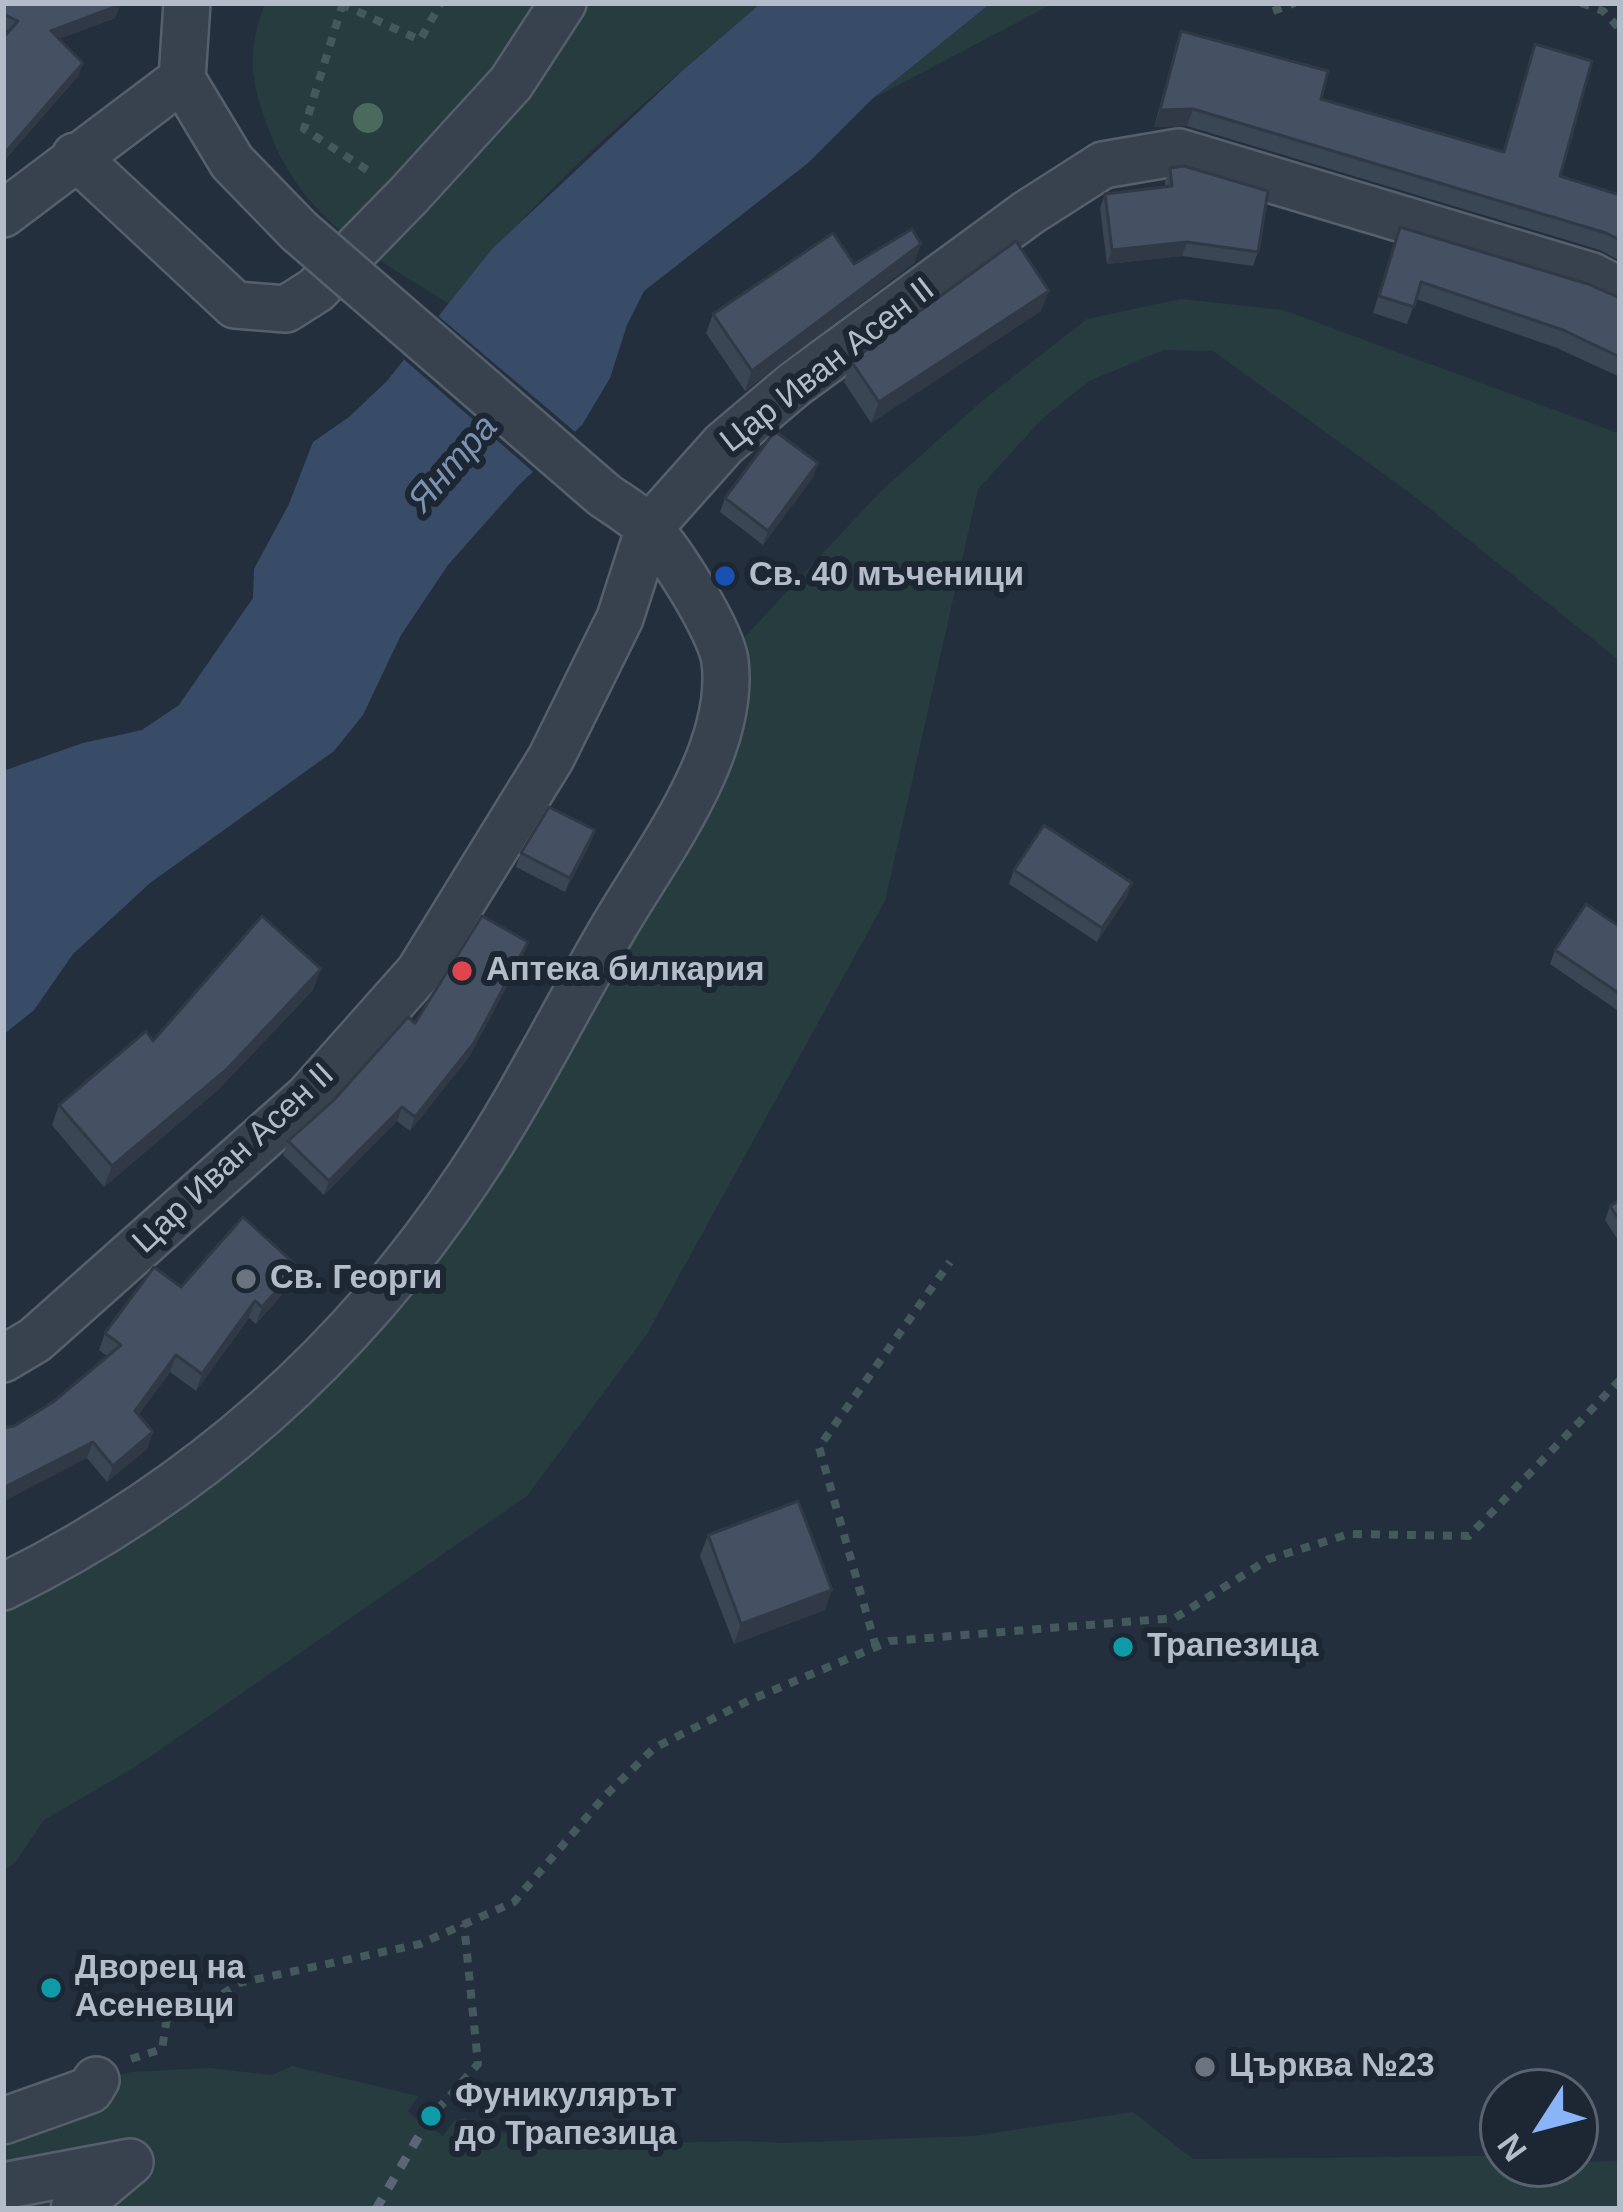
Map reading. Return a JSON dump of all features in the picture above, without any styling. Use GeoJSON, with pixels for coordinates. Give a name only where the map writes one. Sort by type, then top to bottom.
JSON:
{"type":"FeatureCollection","features":[{"type":"Feature","properties":{"kind":"street"},"geometry":{"type":"LineString","coordinates":[[3,1587],[56,1561],[210,1461],[288,1395],[392,1280],[470,1176],[686,804],[718,737],[725,700],[724,658],[714,626],[649,528],[604,495],[299,231],[232,162],[182,79],[188,3]]}},
{"type":"Feature","properties":{"kind":"street"},"geometry":{"type":"LineString","coordinates":[[75,156],[236,305],[286,309],[328,278],[511,83],[563,3]]}},
{"type":"Feature","properties":{"kind":"street"},"geometry":{"type":"LineString","coordinates":[[3,214],[182,79]]}},
{"type":"Feature","properties":{"kind":"street","name":"Цар Иван Асен II"},"geometry":{"type":"LineString","coordinates":[[3,1359],[35,1340],[308,1096],[418,972],[551,758],[620,618],[649,528],[724,444],[795,383],[1028,213],[1103,165],[1179,152],[1592,276],[1620,291]]}},
{"type":"Feature","properties":{"kind":"street"},"geometry":{"type":"LineString","coordinates":[[3,2121],[90,2090],[96,2080]]}},
{"type":"Feature","properties":{"kind":"street"},"geometry":{"type":"LineString","coordinates":[[3,2186],[130,2162],[74,2209]]}},
{"type":"Feature","properties":{"kind":"path"},"geometry":{"type":"LineString","coordinates":[[408,196],[304,129],[342,4],[420,40],[441,3]]}},
{"type":"Feature","properties":{"kind":"path"},"geometry":{"type":"LineString","coordinates":[[1273,11],[1295,3]]}},
{"type":"Feature","properties":{"kind":"path"},"geometry":{"type":"LineString","coordinates":[[1581,3],[1603,11],[1620,29]]}},
{"type":"Feature","properties":{"kind":"path"},"geometry":{"type":"LineString","coordinates":[[876,1647],[819,1448],[950,1262]]}},
{"type":"Feature","properties":{"kind":"path"},"geometry":{"type":"LineString","coordinates":[[96,2080],[103,2068],[161,2049],[167,2018],[195,2013],[239,1983],[420,1943],[514,1902],[604,1796],[653,1748],[750,1700],[890,1641],[1175,1618],[1269,1559],[1349,1534],[1469,1536],[1620,1380]]}},
{"type":"Feature","properties":{"kind":"path"},"geometry":{"type":"LineString","coordinates":[[437,2109],[478,2064],[464,1924]]}},
{"type":"Feature","properties":{"kind":"green space"},"geometry":{"type":"Polygon","coordinates":[[[265,3],[761,3],[558,183],[451,305],[339,230],[297,184],[265,120],[256,88],[253,48],[265,3]]]}},
{"type":"Feature","properties":{"kind":"green space"},"geometry":{"type":"Polygon","coordinates":[[[991,3],[1054,3],[872,99],[991,3]]]}},
{"type":"Feature","properties":{"kind":"green space"},"geometry":{"type":"Polygon","coordinates":[[[1181,299],[1283,310],[1620,434],[1620,661],[1410,493],[1213,351],[1164,350],[1089,381],[1042,419],[978,489],[885,901],[647,1334],[527,1496],[135,1767],[44,1820],[15,1863],[3,1871],[3,1587],[57,1560],[392,1280],[686,804],[725,658],[881,491],[982,401],[1087,319],[1181,299]]]}},
{"type":"Feature","properties":{"kind":"green space"},"geometry":{"type":"Polygon","coordinates":[[[292,2066],[418,2096],[408,2112],[443,2136],[454,2121],[464,2118],[502,2132],[580,2145],[973,2136],[1133,2112],[1193,2159],[1479,2156],[1479,2188],[1599,2188],[1599,2162],[1620,2161],[1620,2209],[3,2209],[3,2109],[131,2072],[210,2068],[272,2075],[292,2066]]]}},
{"type":"Feature","properties":{"kind":"water","name":"Янтра"},"geometry":{"type":"Polygon","coordinates":[[[761,3],[991,3],[872,99],[808,163],[644,291],[610,378],[582,425],[518,486],[448,565],[401,635],[363,715],[334,751],[150,883],[73,954],[34,1010],[3,1035],[3,771],[83,743],[142,730],[179,705],[253,598],[254,569],[289,504],[313,442],[349,417],[387,381],[492,249],[761,3]]]}},
{"type":"Feature","properties":{"kind":"pier"},"geometry":{"type":"Polygon","coordinates":[[[436,314],[580,436],[538,476],[400,356],[436,314]]]}},
{"type":"Feature","properties":{"kind":"building"},"geometry":{"type":"Polygon","coordinates":[[[3,3],[120,5],[51,31],[83,63],[3,155],[3,38],[18,21],[3,14],[3,3]]]}},
{"type":"Feature","properties":{"kind":"building"},"geometry":{"type":"Polygon","coordinates":[[[1181,31],[1328,71],[1321,99],[1504,152],[1535,44],[1592,61],[1560,176],[1620,195],[1620,240],[1193,109],[1160,110],[1181,31]]]}},
{"type":"Feature","properties":{"kind":"building"},"geometry":{"type":"Polygon","coordinates":[[[1184,166],[1268,191],[1258,252],[1187,242],[1112,250],[1105,194],[1172,186],[1170,168],[1184,166]]]}},
{"type":"Feature","properties":{"kind":"building"},"geometry":{"type":"Polygon","coordinates":[[[1400,227],[1620,298],[1620,357],[1563,330],[1421,282],[1414,307],[1379,296],[1400,227]]]}},
{"type":"Feature","properties":{"kind":"building"},"geometry":{"type":"Polygon","coordinates":[[[912,229],[921,244],[752,371],[713,314],[833,233],[854,264],[912,229]]]}},
{"type":"Feature","properties":{"kind":"building"},"geometry":{"type":"Polygon","coordinates":[[[1016,241],[1049,291],[879,402],[851,361],[1016,241]]]}},
{"type":"Feature","properties":{"kind":"building"},"geometry":{"type":"Polygon","coordinates":[[[775,431],[818,463],[768,531],[725,498],[775,431]]]}},
{"type":"Feature","properties":{"kind":"building"},"geometry":{"type":"Polygon","coordinates":[[[549,807],[595,830],[570,878],[521,853],[549,807]]]}},
{"type":"Feature","properties":{"kind":"building"},"geometry":{"type":"Polygon","coordinates":[[[1044,825],[1132,883],[1102,928],[1014,870],[1044,825]]]}},
{"type":"Feature","properties":{"kind":"building"},"geometry":{"type":"Polygon","coordinates":[[[1586,904],[1620,927],[1620,994],[1555,950],[1586,904]]]}},
{"type":"Feature","properties":{"kind":"building"},"geometry":{"type":"Polygon","coordinates":[[[262,916],[321,969],[226,1070],[112,1166],[59,1105],[146,1031],[153,1041],[262,916]]]}},
{"type":"Feature","properties":{"kind":"building"},"geometry":{"type":"Polygon","coordinates":[[[482,916],[528,942],[474,1043],[415,1117],[402,1107],[329,1181],[288,1141],[333,1101],[408,1017],[415,1023],[482,916]]]}},
{"type":"Feature","properties":{"kind":"building"},"geometry":{"type":"Polygon","coordinates":[[[1620,1200],[1620,1221],[1610,1206],[1620,1200]]]}},
{"type":"Feature","properties":{"kind":"building"},"geometry":{"type":"Polygon","coordinates":[[[243,1217],[298,1267],[262,1307],[255,1301],[202,1374],[176,1355],[135,1411],[153,1432],[113,1466],[93,1442],[3,1488],[3,1428],[53,1402],[121,1345],[105,1333],[154,1267],[181,1287],[243,1217]]]}},
{"type":"Feature","properties":{"kind":"building"},"geometry":{"type":"Polygon","coordinates":[[[798,1501],[832,1590],[741,1624],[708,1535],[798,1501]]]}},
{"type":"Feature","properties":{"kind":"railway"},"geometry":{"type":"LineString","coordinates":[[376,2209],[426,2124]]}},
{"type":"Feature","properties":{"kind":"place","name":"Св. 40 мъченици"},"geometry":{"type":"Point","coordinates":[725,576]}},
{"type":"Feature","properties":{"kind":"place","name":"Аптека билкария"},"geometry":{"type":"Point","coordinates":[462,971]}},
{"type":"Feature","properties":{"kind":"place","name":"Св. Георги"},"geometry":{"type":"Point","coordinates":[246,1279]}},
{"type":"Feature","properties":{"kind":"place","name":"Трапезица"},"geometry":{"type":"Point","coordinates":[1123,1647]}},
{"type":"Feature","properties":{"kind":"place","name":"Дворец на Асеневци"},"geometry":{"type":"Point","coordinates":[51,1988]}},
{"type":"Feature","properties":{"kind":"place","name":"Църква №23"},"geometry":{"type":"Point","coordinates":[1205,2067]}},
{"type":"Feature","properties":{"kind":"place","name":"Фуникулярът до Трапезица"},"geometry":{"type":"Point","coordinates":[431,2116]}}]}
